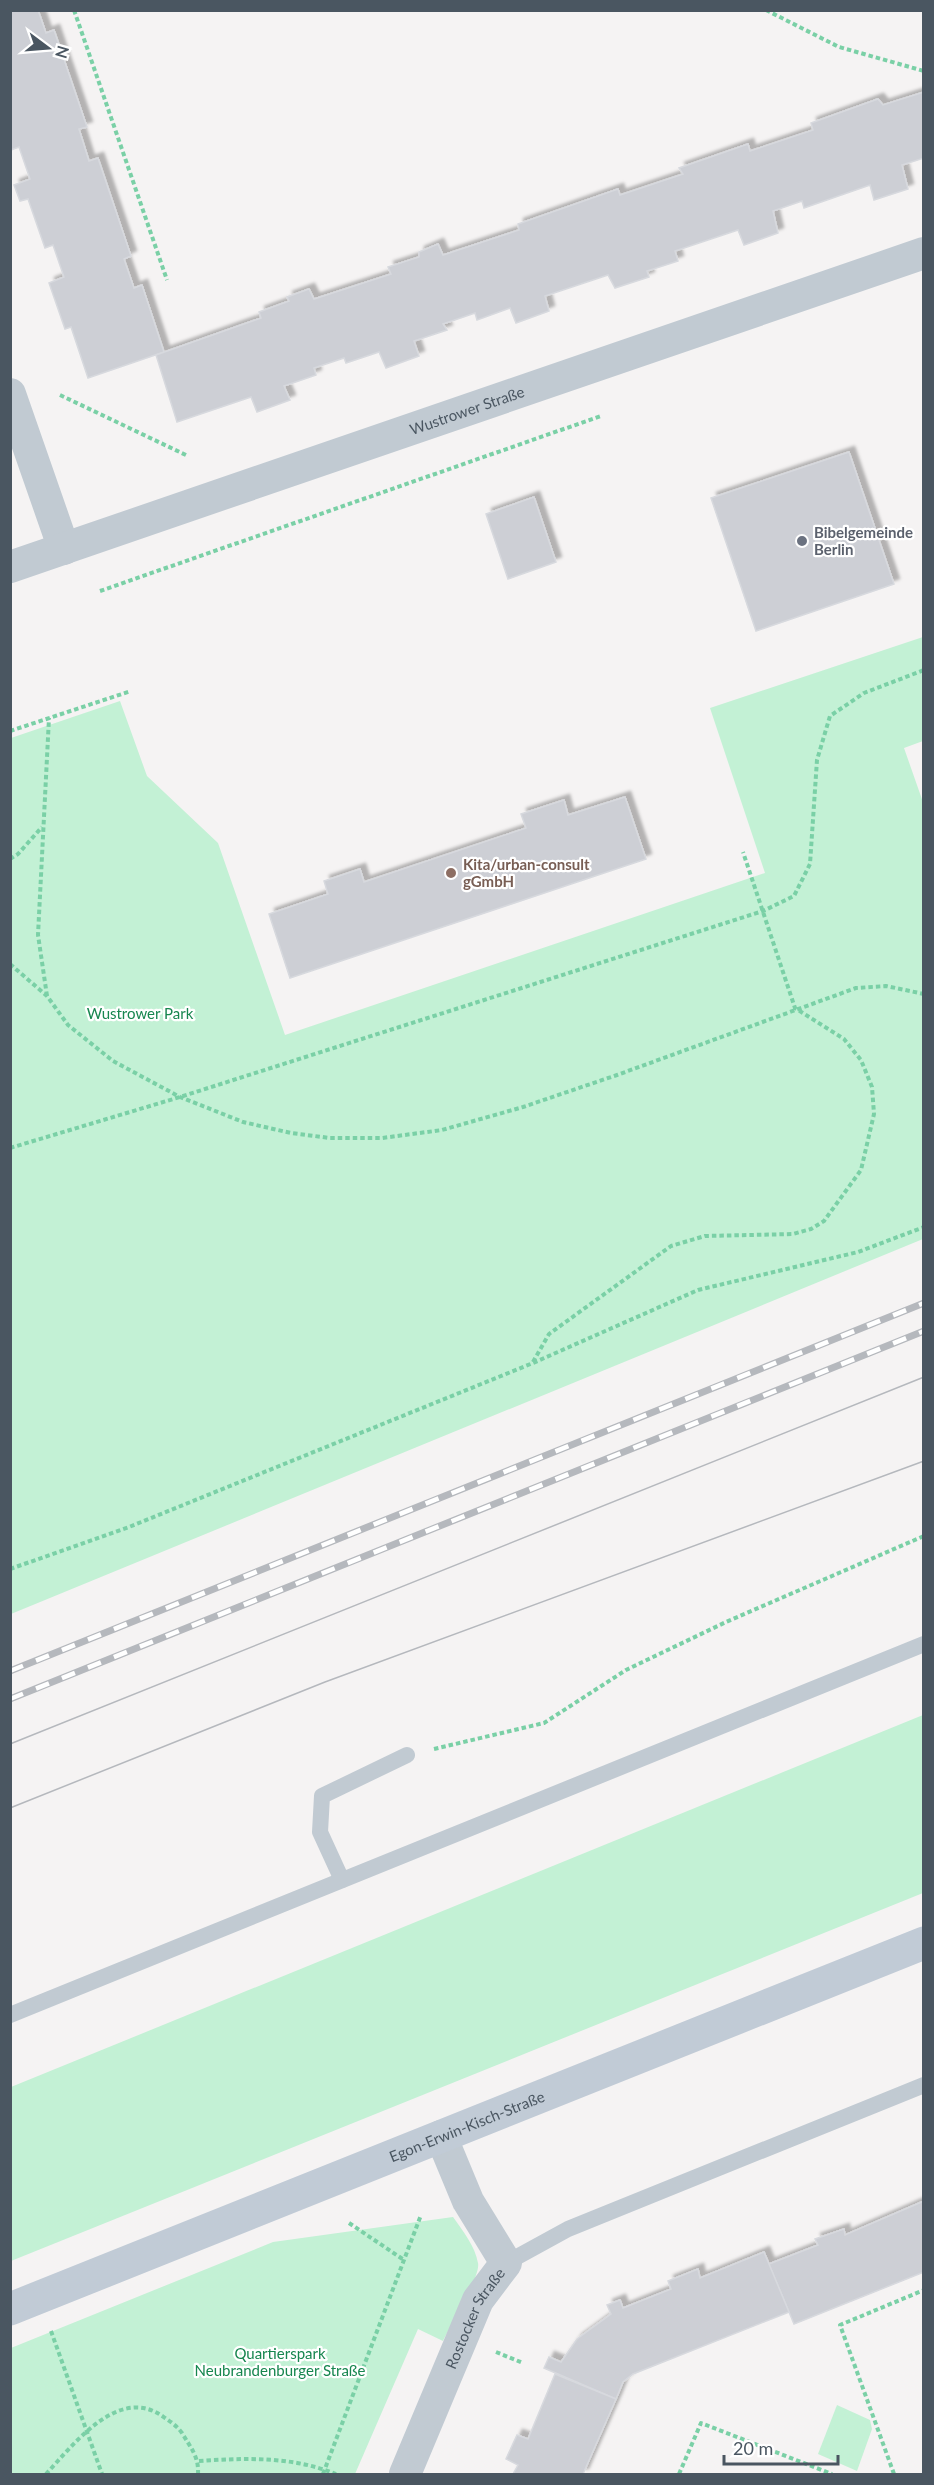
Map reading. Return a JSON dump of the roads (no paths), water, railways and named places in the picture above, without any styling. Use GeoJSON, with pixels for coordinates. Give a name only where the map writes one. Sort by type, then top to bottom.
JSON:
{"type":"FeatureCollection","features":[{"type":"Feature","properties":{"kind":"street","name":"Wustrower Straße"},"geometry":{"type":"LineString","coordinates":[[10,567],[924,253]]}},
{"type":"Feature","properties":{"kind":"street"},"geometry":{"type":"LineString","coordinates":[[10,394],[64,549]]}},
{"type":"Feature","properties":{"kind":"street","name":"Egon-Erwin-Kisch-Straße"},"geometry":{"type":"LineString","coordinates":[[10,2309],[924,1943]]}},
{"type":"Feature","properties":{"kind":"street","name":"Rostocker Straße"},"geometry":{"type":"LineString","coordinates":[[405,2475],[478,2300],[506,2263],[468,2201],[441,2136]]}},
{"type":"Feature","properties":{"kind":"lane"},"geometry":{"type":"LineString","coordinates":[[10,2015],[924,1644]]}},
{"type":"Feature","properties":{"kind":"lane"},"geometry":{"type":"LineString","coordinates":[[342,1880],[320,1832],[322,1796],[407,1755]]}},
{"type":"Feature","properties":{"kind":"lane"},"geometry":{"type":"LineString","coordinates":[[506,2263],[568,2229],[924,2085]]}},
{"type":"Feature","properties":{"kind":"tram line"},"geometry":{"type":"LineString","coordinates":[[10,1744],[924,1377]]}},
{"type":"Feature","properties":{"kind":"tram line"},"geometry":{"type":"LineString","coordinates":[[10,1808],[325,1682],[924,1461]]}},
{"type":"Feature","properties":{"kind":"railway"},"geometry":{"type":"LineString","coordinates":[[10,1671],[924,1303]]}},
{"type":"Feature","properties":{"kind":"railway"},"geometry":{"type":"LineString","coordinates":[[10,1699],[924,1331]]}},
{"type":"Feature","properties":{"kind":"place","name":"Bibelgemeinde Berlin"},"geometry":{"type":"Point","coordinates":[802,541]}},
{"type":"Feature","properties":{"kind":"place","name":"Kita/urban-consult gGmbH"},"geometry":{"type":"Point","coordinates":[451,873]}},
{"type":"Feature","properties":{"kind":"park label","name":"Wustrower Park"},"geometry":{"type":"Point","coordinates":[140,1013]}},
{"type":"Feature","properties":{"kind":"park label","name":"Quartierspark Neubrandenburger Straße"},"geometry":{"type":"Point","coordinates":[280,2362]}}]}
